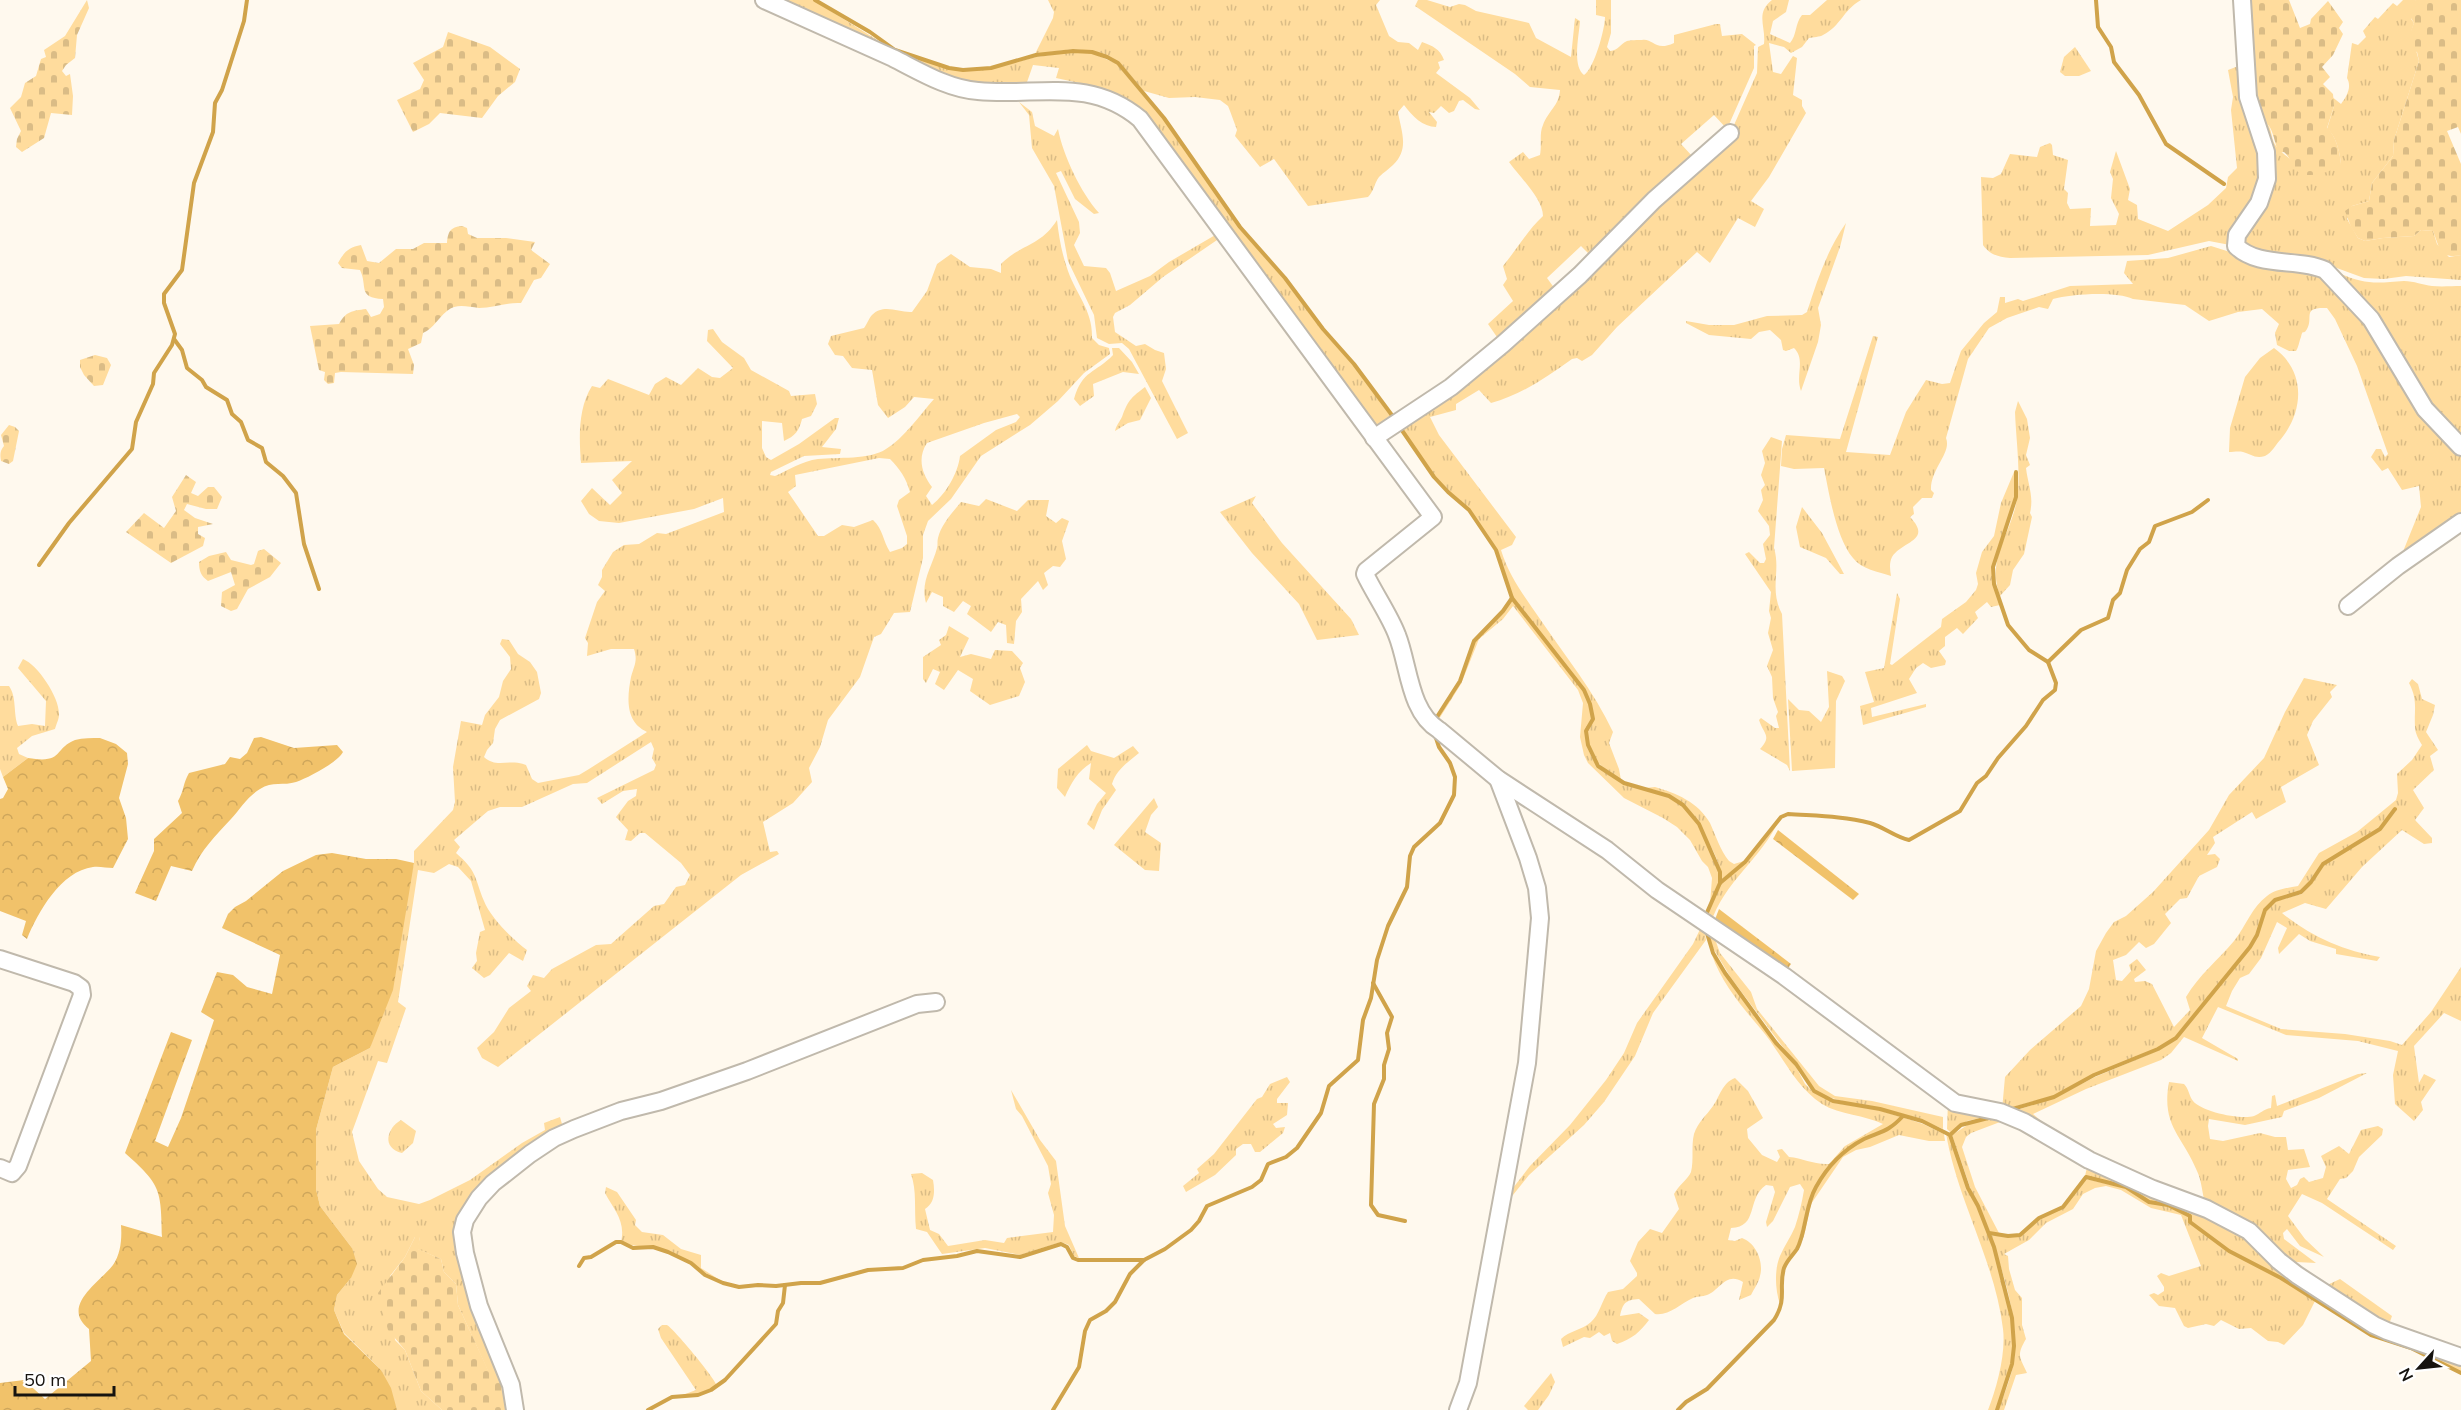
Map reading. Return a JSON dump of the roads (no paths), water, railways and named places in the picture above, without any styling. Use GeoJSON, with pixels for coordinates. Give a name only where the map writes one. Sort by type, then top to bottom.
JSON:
{"type":"FeatureCollection","features":[{"type":"Feature","properties":{"kind":"street"},"geometry":{"type":"LineString","coordinates":[[764,0],[960,88],[989,92],[1073,91],[1108,99],[1128,108],[1140,119],[1433,517],[1379,559],[1365,574],[1397,633],[1417,702],[1429,724],[1498,779],[1607,850],[1658,890],[1785,976],[1955,1103],[2000,1112],[2024,1122],[2089,1160],[2153,1189],[2207,1209],[2249,1231],[2279,1261],[2374,1325],[2461,1357]]}},
{"type":"Feature","properties":{"kind":"street"},"geometry":{"type":"LineString","coordinates":[[2242,0],[2248,97],[2266,152],[2267,179],[2259,203],[2236,235],[2236,246],[2253,257],[2315,266],[2325,270],[2371,319],[2425,409],[2461,447]]}},
{"type":"Feature","properties":{"kind":"street"},"geometry":{"type":"LineString","coordinates":[[1374,438],[1451,387],[1503,344],[1580,275],[1654,200],[1730,133]]}},
{"type":"Feature","properties":{"kind":"street"},"geometry":{"type":"LineString","coordinates":[[2348,606],[2398,566],[2461,522]]}},
{"type":"Feature","properties":{"kind":"street"},"geometry":{"type":"LineString","coordinates":[[1458,1410],[1468,1383],[1527,1063],[1539,955],[1540,918],[1537,888],[1498,779]]}},
{"type":"Feature","properties":{"kind":"street"},"geometry":{"type":"LineString","coordinates":[[0,959],[74,983],[81,988],[82,995],[18,1166],[12,1173],[0,1168]]}},
{"type":"Feature","properties":{"kind":"street"},"geometry":{"type":"LineString","coordinates":[[515,1410],[511,1385],[479,1306],[462,1232],[465,1220],[479,1198],[494,1183],[538,1148],[574,1129],[621,1111],[661,1101],[747,1071],[917,1004],[936,1002]]}},
{"type":"Feature","properties":{"kind":"waterway"},"geometry":{"type":"LineString","coordinates":[[39,565],[69,523],[132,449],[136,422],[153,384],[154,373],[172,345],[175,334],[164,303],[164,294],[182,270],[194,183],[213,132],[215,103],[222,90],[244,21],[247,0]]}},
{"type":"Feature","properties":{"kind":"waterway"},"geometry":{"type":"LineString","coordinates":[[815,0],[870,32],[895,50],[949,68],[963,70],[991,68],[1036,55],[1073,51],[1092,52],[1118,63],[1164,118],[1240,227],[1285,278],[1394,418]]}},
{"type":"Feature","properties":{"kind":"waterway"},"geometry":{"type":"LineString","coordinates":[[2096,0],[2098,27],[2111,47],[2114,62],[2139,95],[2166,144],[2224,184]]}},
{"type":"Feature","properties":{"kind":"waterway"},"geometry":{"type":"LineString","coordinates":[[174,339],[182,350],[187,368],[202,380],[206,387],[227,400],[232,414],[241,422],[248,440],[262,448],[266,462],[283,476],[296,493],[304,544],[319,589]]}},
{"type":"Feature","properties":{"kind":"waterway"},"geometry":{"type":"LineString","coordinates":[[1399,426],[1434,477],[1469,510],[1496,550],[1512,598],[1584,690],[1593,719],[1586,731],[1588,745],[1598,766],[1624,783],[1669,796],[1683,805],[1699,824],[1720,872],[1720,883],[1705,917]]}},
{"type":"Feature","properties":{"kind":"waterway"},"geometry":{"type":"LineString","coordinates":[[1720,883],[1745,862],[1781,817],[1788,814],[1860,821],[1909,840],[1960,811],[1977,783],[1986,776],[1998,758],[2026,726],[2043,700],[2055,690],[2056,683],[2048,662],[2029,650],[2008,625],[1994,584],[1993,567],[2016,497],[2016,472]]}},
{"type":"Feature","properties":{"kind":"waterway"},"geometry":{"type":"LineString","coordinates":[[2048,662],[2081,630],[2108,618],[2113,600],[2120,593],[2127,570],[2140,549],[2149,542],[2155,526],[2192,512],[2208,500]]}},
{"type":"Feature","properties":{"kind":"waterway"},"geometry":{"type":"LineString","coordinates":[[1435,720],[1460,681],[1474,641],[1503,611],[1512,598]]}},
{"type":"Feature","properties":{"kind":"waterway"},"geometry":{"type":"LineString","coordinates":[[579,1266],[584,1258],[591,1257],[616,1242],[621,1242],[633,1248],[653,1247],[668,1252],[691,1263],[705,1275],[723,1283],[739,1287],[776,1286],[820,1283],[868,1270],[903,1268],[923,1260],[977,1251],[1020,1257],[1061,1244],[1067,1247],[1073,1258],[1078,1260],[1144,1260],[1165,1249],[1191,1230],[1207,1206],[1252,1187],[1261,1180],[1268,1164],[1286,1157],[1297,1148],[1321,1113],[1329,1086],[1358,1060],[1363,1020],[1371,998],[1377,960],[1388,926],[1407,887],[1410,856],[1414,847],[1440,823],[1454,795],[1455,777],[1435,735]]}},
{"type":"Feature","properties":{"kind":"waterway"},"geometry":{"type":"LineString","coordinates":[[2009,1110],[2054,1097],[2094,1075],[2158,1049],[2176,1038],[2250,947],[2257,935],[2265,910],[2275,900],[2301,892],[2323,864],[2380,829],[2395,809]]}},
{"type":"Feature","properties":{"kind":"waterway"},"geometry":{"type":"LineString","coordinates":[[1706,930],[1713,953],[1725,973],[1776,1043],[1796,1064],[1814,1091],[1833,1101],[1880,1109],[1922,1121],[1950,1135],[1968,1188],[1978,1206],[1994,1247],[2012,1318],[2014,1346],[2012,1364],[1997,1410]]}},
{"type":"Feature","properties":{"kind":"waterway"},"geometry":{"type":"LineString","coordinates":[[1373,983],[1392,1017],[1387,1033],[1389,1049],[1384,1065],[1384,1079],[1374,1104],[1371,1205],[1378,1215],[1405,1221]]}},
{"type":"Feature","properties":{"kind":"waterway"},"geometry":{"type":"LineString","coordinates":[[1678,1410],[1707,1389],[1774,1320],[1781,1305],[1784,1268],[1797,1249],[1812,1194],[1825,1173],[1849,1148],[1889,1128],[1903,1116]]}},
{"type":"Feature","properties":{"kind":"waterway"},"geometry":{"type":"LineString","coordinates":[[1950,1135],[1961,1125],[1992,1117]]}},
{"type":"Feature","properties":{"kind":"waterway"},"geometry":{"type":"LineString","coordinates":[[1989,1233],[2020,1235],[2039,1218],[2063,1207],[2086,1177],[2126,1187],[2149,1202],[2168,1205],[2190,1216],[2190,1222],[2229,1251],[2281,1278],[2371,1335],[2411,1348],[2461,1373]]}},
{"type":"Feature","properties":{"kind":"waterway"},"geometry":{"type":"LineString","coordinates":[[1053,1410],[1079,1367],[1085,1331],[1090,1320],[1106,1311],[1115,1302],[1130,1274],[1144,1260]]}},
{"type":"Feature","properties":{"kind":"waterway"},"geometry":{"type":"LineString","coordinates":[[648,1410],[672,1397],[698,1395],[711,1390],[725,1380],[776,1324],[778,1311],[783,1303],[785,1285]]}}]}
